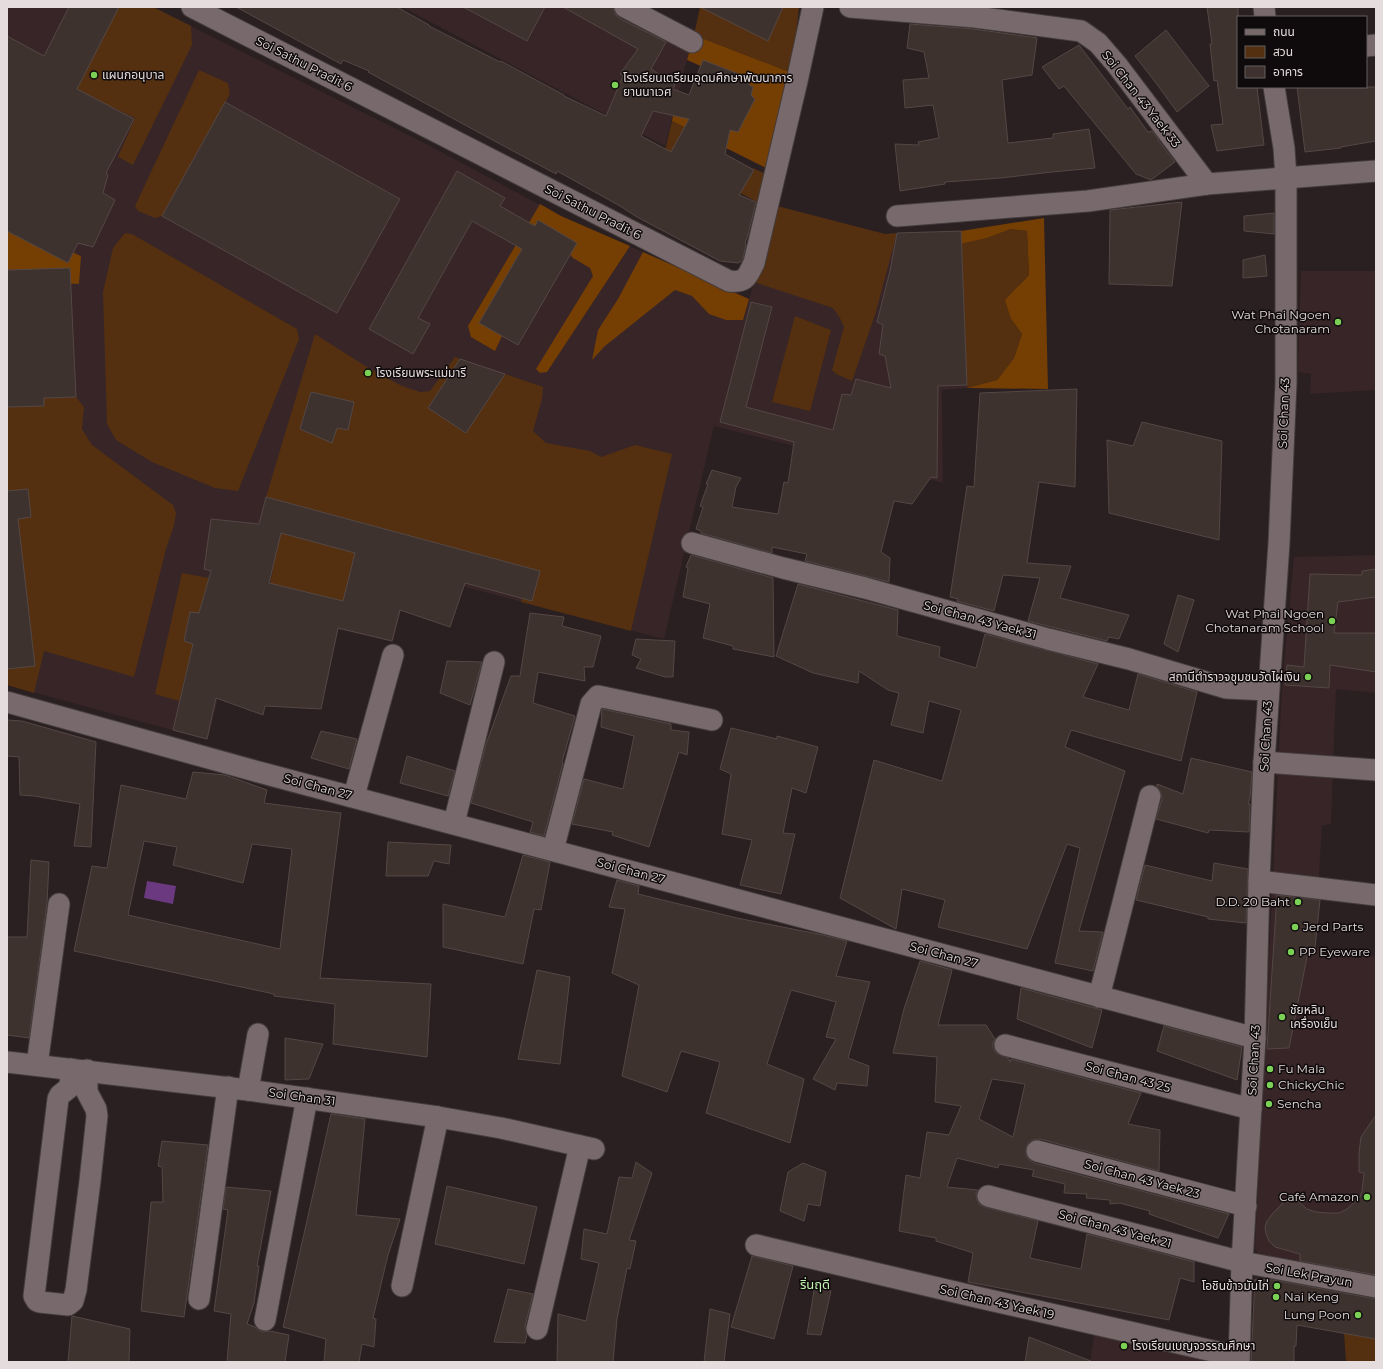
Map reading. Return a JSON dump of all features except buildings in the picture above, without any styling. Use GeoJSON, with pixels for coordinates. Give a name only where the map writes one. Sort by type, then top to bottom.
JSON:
{"type":"FeatureCollection","features":[{"type":"Feature","properties":{"kind":"street","name":"Soi Sathu Pradit 6"},"geometry":{"type":"LineString","coordinates":[[192,7],[729,281],[739,282],[746,278],[754,262],[813,7]]}},
{"type":"Feature","properties":{"kind":"street"},"geometry":{"type":"LineString","coordinates":[[625,7],[692,42]]}},
{"type":"Feature","properties":{"kind":"street","name":"Soi Chan 43 Yaek 33"},"geometry":{"type":"LineString","coordinates":[[850,7],[976,12],[1081,31],[1098,43],[1117,65],[1207,184]]}},
{"type":"Feature","properties":{"kind":"street","name":"Soi Chan 43"},"geometry":{"type":"LineString","coordinates":[[1239,1360],[1242,1262],[1256,1038],[1259,881],[1264,762],[1278,542],[1286,383],[1286,178],[1284,148],[1274,88]]}},
{"type":"Feature","properties":{"kind":"street"},"geometry":{"type":"LineString","coordinates":[[897,216],[1088,200],[1207,184],[1376,171]]}},
{"type":"Feature","properties":{"kind":"street","name":"Soi Chan 43 Yaek 31"},"geometry":{"type":"LineString","coordinates":[[692,543],[783,568],[865,588],[1048,639],[1129,659],[1226,688],[1268,690]]}},
{"type":"Feature","properties":{"kind":"street"},"geometry":{"type":"LineString","coordinates":[[354,796],[393,655]]}},
{"type":"Feature","properties":{"kind":"street"},"geometry":{"type":"LineString","coordinates":[[454,823],[494,662]]}},
{"type":"Feature","properties":{"kind":"street"},"geometry":{"type":"LineString","coordinates":[[553,850],[592,704],[598,696],[712,720]]}},
{"type":"Feature","properties":{"kind":"street","name":"Soi Chan 27"},"geometry":{"type":"LineString","coordinates":[[7,702],[255,771],[354,796],[1256,1038]]}},
{"type":"Feature","properties":{"kind":"street"},"geometry":{"type":"LineString","coordinates":[[1264,762],[1376,770]]}},
{"type":"Feature","properties":{"kind":"street"},"geometry":{"type":"LineString","coordinates":[[1099,997],[1150,796]]}},
{"type":"Feature","properties":{"kind":"street"},"geometry":{"type":"LineString","coordinates":[[1259,881],[1376,895]]}},
{"type":"Feature","properties":{"kind":"street"},"geometry":{"type":"LineString","coordinates":[[37,1065],[59,904]]}},
{"type":"Feature","properties":{"kind":"street"},"geometry":{"type":"LineString","coordinates":[[248,1090],[258,1034]]}},
{"type":"Feature","properties":{"kind":"street","name":"Soi Chan 43 25"},"geometry":{"type":"LineString","coordinates":[[1005,1045],[1251,1109]]}},
{"type":"Feature","properties":{"kind":"street","name":"Soi Chan 31"},"geometry":{"type":"LineString","coordinates":[[7,1062],[228,1087],[438,1117],[501,1128],[587,1147],[537,1329]]}},
{"type":"Feature","properties":{"kind":"street"},"geometry":{"type":"LineString","coordinates":[[79,1069],[87,1092],[96,1108],[97,1116],[76,1290],[73,1301],[68,1305],[40,1302],[37,1301],[34,1296],[58,1100],[60,1095],[70,1087],[79,1069]]}},
{"type":"Feature","properties":{"kind":"street"},"geometry":{"type":"LineString","coordinates":[[200,1299],[228,1087]]}},
{"type":"Feature","properties":{"kind":"street"},"geometry":{"type":"LineString","coordinates":[[265,1320],[307,1098]]}},
{"type":"Feature","properties":{"kind":"street"},"geometry":{"type":"LineString","coordinates":[[402,1286],[438,1117]]}},
{"type":"Feature","properties":{"kind":"street","name":"Soi Chan 43 Yaek 23"},"geometry":{"type":"LineString","coordinates":[[1037,1151],[1246,1206]]}},
{"type":"Feature","properties":{"kind":"street","name":"Soi Chan 43 Yaek 21"},"geometry":{"type":"LineString","coordinates":[[988,1196],[1242,1262]]}},
{"type":"Feature","properties":{"kind":"street","name":"Soi Chan 43 Yaek 19"},"geometry":{"type":"LineString","coordinates":[[756,1245],[1239,1360]]}},
{"type":"Feature","properties":{"kind":"street","name":"Soi Lek Prayun"},"geometry":{"type":"LineString","coordinates":[[1242,1262],[1376,1287]]}},
{"type":"Feature","properties":{"kind":"shaded area","name":"โรงเรียนพระแม่มารี"},"geometry":{"type":"Polygon","coordinates":[[[7,7],[153,7],[430,146],[561,216],[749,299],[777,206],[885,234],[961,231],[967,388],[942,390],[943,483],[714,426],[664,639],[411,573],[393,642],[240,607],[208,740],[7,685],[7,7]]]}},
{"type":"Feature","properties":{"kind":"shaded area","name":"โรงเรียนเตรียมอุดมศึกษาพัฒนาการ ยานนาเวศ"},"geometry":{"type":"Polygon","coordinates":[[[402,7],[613,7],[668,36],[690,48],[665,146],[402,7]]]}},
{"type":"Feature","properties":{"kind":"shaded area"},"geometry":{"type":"Polygon","coordinates":[[[694,35],[792,73],[770,170],[672,121],[674,110],[744,85],[687,60],[694,35]]]}},
{"type":"Feature","properties":{"kind":"shaded area"},"geometry":{"type":"Polygon","coordinates":[[[540,204],[561,216],[630,246],[547,372],[540,373],[536,369],[593,276],[590,268],[573,258],[565,249],[502,336],[495,351],[471,337],[468,326],[540,204]]]}},
{"type":"Feature","properties":{"kind":"shaded area"},"geometry":{"type":"Polygon","coordinates":[[[1044,218],[1048,389],[967,388],[997,380],[1014,358],[1022,334],[1011,319],[1005,300],[1029,275],[1027,231],[1011,229],[987,238],[961,244],[961,231],[1044,218]]]}},
{"type":"Feature","properties":{"kind":"shaded area"},"geometry":{"type":"Polygon","coordinates":[[[7,223],[81,256],[79,284],[7,280],[7,223]]]}},
{"type":"Feature","properties":{"kind":"shaded area"},"geometry":{"type":"Polygon","coordinates":[[[643,252],[749,299],[743,320],[726,320],[709,314],[692,296],[675,290],[605,346],[592,360],[598,330],[618,299],[643,252]]]}},
{"type":"Feature","properties":{"kind":"shaded area"},"geometry":{"type":"Polygon","coordinates":[[[1301,271],[1376,271],[1376,390],[1310,394],[1311,374],[1298,372],[1301,271]]]}},
{"type":"Feature","properties":{"kind":"shaded area"},"geometry":{"type":"Polygon","coordinates":[[[1376,555],[1376,693],[1336,689],[1331,824],[1322,826],[1319,875],[1320,898],[1315,948],[1376,957],[1376,1279],[1261,1259],[1255,1249],[1282,685],[1294,557],[1376,555]]]}},
{"type":"Feature","properties":{"kind":"shaded area"},"geometry":{"type":"Polygon","coordinates":[[[147,881],[176,886],[173,904],[144,898],[147,881]]]}},
{"type":"Feature","properties":{"kind":"shaded area","name":"โรงเรียนเบญจวรรณศึกษา"},"geometry":{"type":"Polygon","coordinates":[[[1095,1330],[1215,1362],[1090,1362],[1095,1330]]]}},
{"type":"Feature","properties":{"kind":"green space"},"geometry":{"type":"Polygon","coordinates":[[[117,7],[153,7],[191,26],[192,45],[133,165],[118,157],[135,118],[75,90],[117,7]]]}},
{"type":"Feature","properties":{"kind":"green space"},"geometry":{"type":"Polygon","coordinates":[[[700,7],[799,7],[792,73],[694,35],[700,7]]]}},
{"type":"Feature","properties":{"kind":"green space"},"geometry":{"type":"Polygon","coordinates":[[[199,70],[228,83],[230,94],[162,216],[155,218],[138,211],[135,206],[199,70]]]}},
{"type":"Feature","properties":{"kind":"green space"},"geometry":{"type":"Polygon","coordinates":[[[672,121],[692,131],[673,159],[664,154],[672,121]]]}},
{"type":"Feature","properties":{"kind":"green space"},"geometry":{"type":"Polygon","coordinates":[[[753,168],[768,175],[761,204],[740,193],[753,168]]]}},
{"type":"Feature","properties":{"kind":"green space"},"geometry":{"type":"Polygon","coordinates":[[[777,206],[885,234],[897,233],[875,315],[852,381],[836,374],[832,370],[844,327],[833,308],[754,282],[777,206]]]}},
{"type":"Feature","properties":{"kind":"green space"},"geometry":{"type":"Polygon","coordinates":[[[1011,229],[1027,231],[1029,275],[1019,285],[1011,319],[1022,334],[1014,358],[997,380],[967,388],[961,244],[987,238],[1011,229]]]}},
{"type":"Feature","properties":{"kind":"green space"},"geometry":{"type":"Polygon","coordinates":[[[125,233],[132,234],[297,329],[299,339],[238,491],[215,488],[152,462],[116,440],[107,424],[103,292],[113,248],[125,233]]]}},
{"type":"Feature","properties":{"kind":"green space"},"geometry":{"type":"Polygon","coordinates":[[[795,316],[831,330],[810,411],[772,402],[795,316]]]}},
{"type":"Feature","properties":{"kind":"green space"},"geometry":{"type":"Polygon","coordinates":[[[315,334],[370,369],[402,386],[420,392],[430,391],[455,357],[460,359],[428,408],[466,433],[505,374],[543,387],[542,399],[533,431],[546,443],[590,451],[601,457],[635,445],[672,454],[631,631],[521,602],[526,574],[266,497],[315,334]]]}},
{"type":"Feature","properties":{"kind":"green space"},"geometry":{"type":"Polygon","coordinates":[[[76,397],[84,407],[82,429],[92,445],[173,505],[176,513],[134,677],[44,651],[34,693],[7,685],[7,407],[44,406],[44,398],[76,397]]]}},
{"type":"Feature","properties":{"kind":"green space"},"geometry":{"type":"Polygon","coordinates":[[[280,527],[414,562],[387,625],[269,591],[280,527]]]}},
{"type":"Feature","properties":{"kind":"green space"},"geometry":{"type":"Polygon","coordinates":[[[182,573],[209,578],[199,613],[190,613],[184,641],[193,644],[179,701],[155,694],[182,573]]]}},
{"type":"Feature","properties":{"kind":"green space"},"geometry":{"type":"Polygon","coordinates":[[[1344,1333],[1376,1339],[1376,1362],[1346,1362],[1344,1333]]]}},
{"type":"Feature","properties":{"kind":"place","name":"แผนกอนุบาล"},"geometry":{"type":"Point","coordinates":[94,75]}},
{"type":"Feature","properties":{"kind":"place","name":"โรงเรียนเตรียมอุดมศึกษาพัฒนาการ ยานนาเวศ"},"geometry":{"type":"Point","coordinates":[615,85]}},
{"type":"Feature","properties":{"kind":"place","name":"Wat Phai Ngoen Chotanaram"},"geometry":{"type":"Point","coordinates":[1338,322]}},
{"type":"Feature","properties":{"kind":"place","name":"โรงเรียนพระแม่มารี"},"geometry":{"type":"Point","coordinates":[368,373]}},
{"type":"Feature","properties":{"kind":"place","name":"Wat Phai Ngoen Chotanaram School"},"geometry":{"type":"Point","coordinates":[1332,621]}},
{"type":"Feature","properties":{"kind":"place","name":"สถานีตำราวจชุมชนวัดไผ่เงิน"},"geometry":{"type":"Point","coordinates":[1308,677]}},
{"type":"Feature","properties":{"kind":"place","name":"D.D. 20 Baht"},"geometry":{"type":"Point","coordinates":[1298,902]}},
{"type":"Feature","properties":{"kind":"place","name":"Jerd Parts"},"geometry":{"type":"Point","coordinates":[1295,927]}},
{"type":"Feature","properties":{"kind":"place","name":"PP Eyeware"},"geometry":{"type":"Point","coordinates":[1291,952]}},
{"type":"Feature","properties":{"kind":"place","name":"ชัยหลิน เครื่องเย็น"},"geometry":{"type":"Point","coordinates":[1282,1017]}},
{"type":"Feature","properties":{"kind":"place","name":"Fu Mala"},"geometry":{"type":"Point","coordinates":[1270,1069]}},
{"type":"Feature","properties":{"kind":"place","name":"ChickyChic"},"geometry":{"type":"Point","coordinates":[1270,1085]}},
{"type":"Feature","properties":{"kind":"place","name":"Sencha"},"geometry":{"type":"Point","coordinates":[1269,1104]}},
{"type":"Feature","properties":{"kind":"place","name":"Café Amazon"},"geometry":{"type":"Point","coordinates":[1367,1197]}},
{"type":"Feature","properties":{"kind":"place","name":"โอชินข้าวมันไก่"},"geometry":{"type":"Point","coordinates":[1277,1286]}},
{"type":"Feature","properties":{"kind":"place","name":"Nai Keng"},"geometry":{"type":"Point","coordinates":[1276,1297]}},
{"type":"Feature","properties":{"kind":"place","name":"Lung Poon"},"geometry":{"type":"Point","coordinates":[1358,1315]}},
{"type":"Feature","properties":{"kind":"place","name":"โรงเรียนเบญจวรรณศึกษา"},"geometry":{"type":"Point","coordinates":[1124,1346]}},
{"type":"Feature","properties":{"kind":"district","name":"ริ่นฤดี"},"geometry":{"type":"Point","coordinates":[815,1284]}}]}
